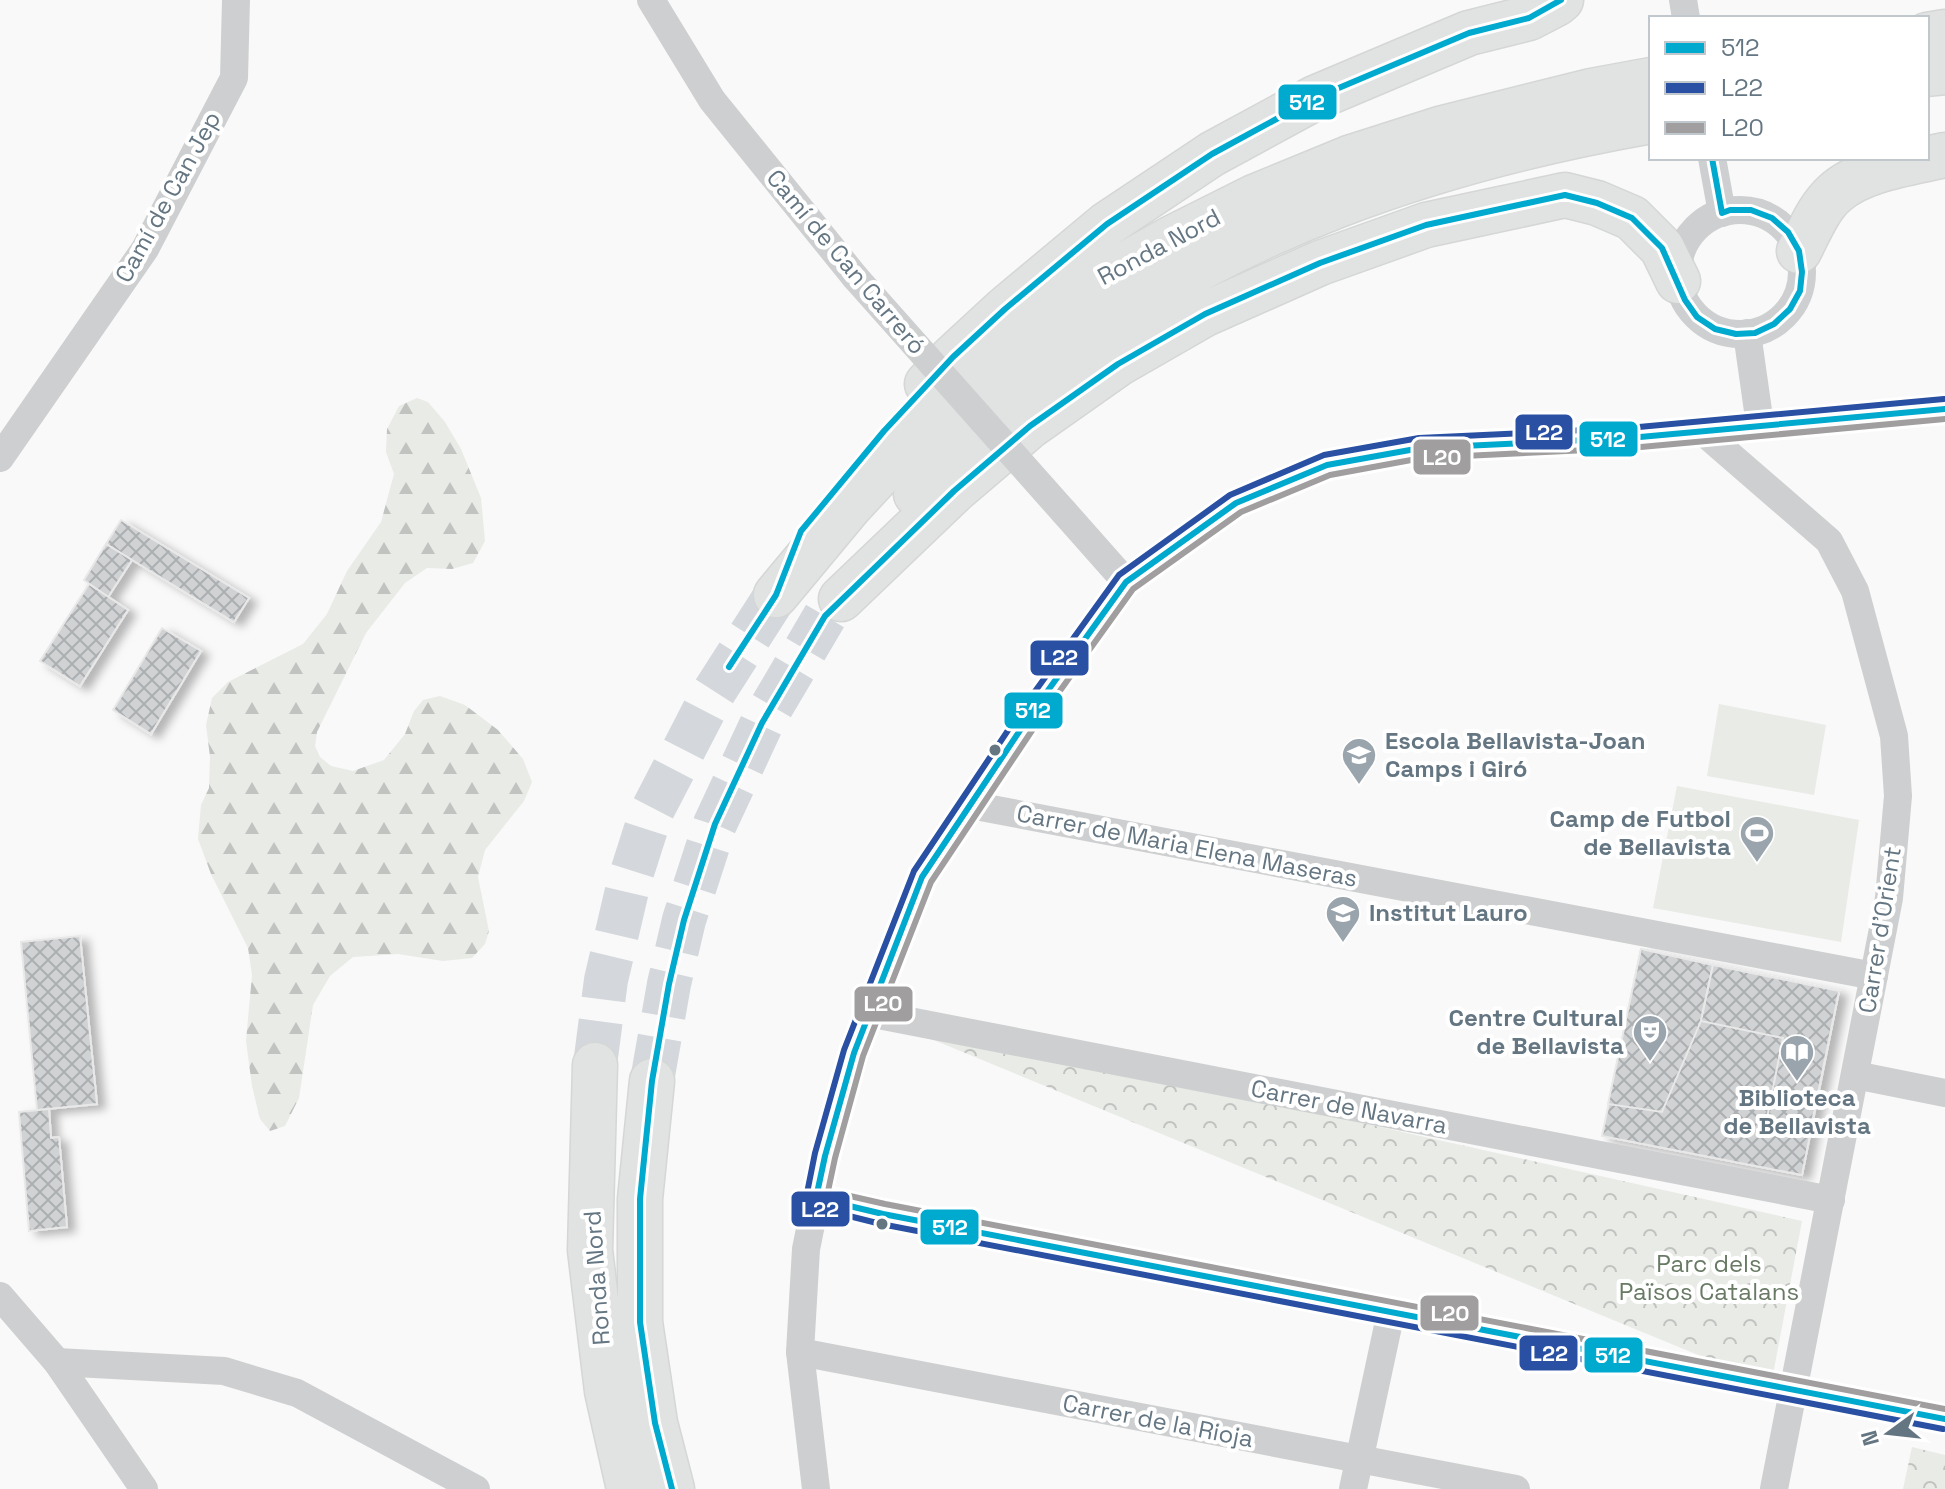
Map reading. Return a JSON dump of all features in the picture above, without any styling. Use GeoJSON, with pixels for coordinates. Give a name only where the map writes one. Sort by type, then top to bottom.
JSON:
{"type":"FeatureCollection","features":[{"type":"Feature","properties":{"kind":"highway","name":"Ronda Nord"},"geometry":{"type":"LineString","coordinates":[[1561,0],[1529,18],[1469,33],[1315,98],[1212,154],[1107,224],[984,328],[884,431],[801,531],[776,595],[850,506],[939,410],[1003,353],[1092,283],[1254,197],[1349,158],[1443,128],[1591,91],[1649,80]]}},
{"type":"Feature","properties":{"kind":"highway","name":"Ronda Nord"},"geometry":{"type":"LineString","coordinates":[[1649,121],[1581,133],[1400,182],[1278,228],[1116,317],[1048,365],[961,443],[907,504],[833,608],[954,491],[1030,426],[1118,364],[1205,314],[1320,263],[1426,225],[1565,195],[1597,203],[1632,218],[1662,248],[1678,281]]}},
{"type":"Feature","properties":{"kind":"highway"},"geometry":{"type":"LineString","coordinates":[[1799,251],[1834,194],[1855,179],[1926,160]]}},
{"type":"Feature","properties":{"kind":"highway","name":"Ronda Nord"},"geometry":{"type":"LineString","coordinates":[[595,1065],[590,1250],[607,1391],[629,1489]]}},
{"type":"Feature","properties":{"kind":"highway","name":"Ronda Nord"},"geometry":{"type":"LineString","coordinates":[[652,1081],[640,1199],[640,1322],[655,1423],[672,1489]]}},
{"type":"Feature","properties":{"kind":"street","name":"Camí de Can Jep"},"geometry":{"type":"LineString","coordinates":[[0,458],[145,249],[234,78],[236,0]]}},
{"type":"Feature","properties":{"kind":"street","name":"Camí de Can Carreró"},"geometry":{"type":"LineString","coordinates":[[651,0],[712,100],[855,277],[1126,582]]}},
{"type":"Feature","properties":{"kind":"street"},"geometry":{"type":"LineString","coordinates":[[1712,160],[1722,213]]}},
{"type":"Feature","properties":{"kind":"street"},"geometry":{"type":"LineString","coordinates":[[1730,210],[1751,210],[1772,218],[1788,232],[1799,251],[1802,272],[1800,291],[1790,309],[1774,324],[1755,333],[1736,334],[1715,329],[1697,317],[1685,300],[1678,281],[1679,260],[1687,238],[1708,218],[1730,210]]}},
{"type":"Feature","properties":{"kind":"street"},"geometry":{"type":"LineString","coordinates":[[1747,333],[1760,425]]}},
{"type":"Feature","properties":{"kind":"street"},"geometry":{"type":"LineString","coordinates":[[816,1489],[800,1352],[806,1249],[829,1141],[854,1053],[922,877],[1031,714],[1126,582],[1236,503],[1327,465],[1421,448],[1629,438],[1945,409]]}},
{"type":"Feature","properties":{"kind":"street","name":"Carrer d'Orient"},"geometry":{"type":"LineString","coordinates":[[1702,431],[1829,541],[1855,591],[1894,736],[1898,796],[1889,898],[1774,1489]]}},
{"type":"Feature","properties":{"kind":"street","name":"Carrer de Maria Elena Maseras"},"geometry":{"type":"LineString","coordinates":[[970,805],[1874,976]]}},
{"type":"Feature","properties":{"kind":"street","name":"Carrer de Navarra"},"geometry":{"type":"LineString","coordinates":[[868,1013],[1831,1200]]}},
{"type":"Feature","properties":{"kind":"street"},"geometry":{"type":"LineString","coordinates":[[1855,1075],[1945,1093]]}},
{"type":"Feature","properties":{"kind":"street"},"geometry":{"type":"LineString","coordinates":[[816,1198],[883,1214],[1945,1419]]}},
{"type":"Feature","properties":{"kind":"street"},"geometry":{"type":"LineString","coordinates":[[0,1296],[57,1362],[144,1489]]}},
{"type":"Feature","properties":{"kind":"street"},"geometry":{"type":"LineString","coordinates":[[1353,1489],[1391,1312]]}},
{"type":"Feature","properties":{"kind":"street","name":"Carrer de la Rioja"},"geometry":{"type":"LineString","coordinates":[[800,1352],[1516,1489]]}},
{"type":"Feature","properties":{"kind":"street"},"geometry":{"type":"LineString","coordinates":[[57,1362],[224,1371],[297,1393],[476,1489]]}},
{"type":"Feature","properties":{"kind":"green space"},"geometry":{"type":"Polygon","coordinates":[[[417,398],[428,402],[445,422],[461,449],[481,498],[485,541],[473,563],[452,569],[427,568],[405,583],[366,633],[317,732],[315,746],[320,757],[331,766],[353,771],[384,760],[405,734],[414,711],[423,700],[440,696],[465,705],[498,730],[523,759],[532,782],[524,801],[485,850],[478,877],[489,931],[485,944],[472,958],[443,961],[398,954],[353,957],[330,976],[313,1005],[299,1098],[285,1126],[270,1131],[260,1119],[246,1041],[252,975],[248,948],[211,874],[198,839],[201,805],[209,788],[210,757],[206,725],[212,698],[228,682],[303,644],[327,614],[347,571],[381,522],[394,474],[386,452],[387,429],[399,406],[417,398]]]}},
{"type":"Feature","properties":{"kind":"green space"},"geometry":{"type":"Polygon","coordinates":[[[1719,704],[1826,725],[1814,795],[1707,776],[1719,704]]]}},
{"type":"Feature","properties":{"kind":"green space","name":"Camp de Futbol de Bellavista"},"geometry":{"type":"Polygon","coordinates":[[[1677,786],[1859,820],[1841,942],[1653,908],[1677,786]]]}},
{"type":"Feature","properties":{"kind":"green space","name":"Parc dels Països Catalans"},"geometry":{"type":"Polygon","coordinates":[[[868,1013],[1802,1221],[1771,1385],[868,1013]]]}},
{"type":"Feature","properties":{"kind":"green space"},"geometry":{"type":"Polygon","coordinates":[[[1912,1447],[1945,1455],[1945,1489],[1903,1489],[1912,1447]]]}},
{"type":"Feature","properties":{"kind":"building"},"geometry":{"type":"Polygon","coordinates":[[[121,520],[249,598],[234,622],[106,544],[121,520]]]}},
{"type":"Feature","properties":{"kind":"building"},"geometry":{"type":"Polygon","coordinates":[[[106,544],[132,560],[108,597],[84,580],[106,544]]]}},
{"type":"Feature","properties":{"kind":"building"},"geometry":{"type":"Polygon","coordinates":[[[89,584],[128,610],[80,686],[40,661],[89,584]]]}},
{"type":"Feature","properties":{"kind":"building"},"geometry":{"type":"Polygon","coordinates":[[[162,628],[201,651],[151,734],[113,710],[162,628]]]}},
{"type":"Feature","properties":{"kind":"building"},"geometry":{"type":"Polygon","coordinates":[[[80,936],[97,1104],[37,1110],[21,942],[80,936]]]}},
{"type":"Feature","properties":{"kind":"building"},"geometry":{"type":"Polygon","coordinates":[[[1641,949],[1839,991],[1802,1175],[1602,1136],[1641,949]]]}},
{"type":"Feature","properties":{"kind":"building","name":"Centre Cultural de Bellavista"},"geometry":{"type":"Polygon","coordinates":[[[1641,949],[1713,965],[1701,1021],[1662,1112],[1608,1104],[1641,949]]]}},
{"type":"Feature","properties":{"kind":"building","name":"Biblioteca de Bellavista"},"geometry":{"type":"Polygon","coordinates":[[[1713,965],[1839,991],[1809,1137],[1765,1128],[1783,1038],[1701,1021],[1713,965]]]}},
{"type":"Feature","properties":{"kind":"building"},"geometry":{"type":"Polygon","coordinates":[[[49,1109],[51,1138],[59,1137],[67,1227],[29,1231],[19,1112],[49,1109]]]}},
{"type":"Feature","properties":{"kind":"tunnel"},"geometry":{"type":"LineString","coordinates":[[595,1065],[606,980],[629,882],[651,813],[712,695],[776,595]]}},
{"type":"Feature","properties":{"kind":"tunnel"},"geometry":{"type":"LineString","coordinates":[[652,1081],[684,920],[715,824],[762,723],[825,616]]}},
{"type":"Feature","properties":{"kind":"transit line","name":"512"},"geometry":{"type":"LineString","coordinates":[[729,667],[776,595],[801,531],[884,431],[953,357],[1107,224],[1212,154],[1315,98],[1469,33],[1529,18],[1561,0]]}},
{"type":"Feature","properties":{"kind":"transit line","name":"512"},"geometry":{"type":"LineString","coordinates":[[672,1489],[655,1423],[640,1322],[640,1199],[652,1081],[684,920],[715,824],[762,723],[825,616],[954,491],[1030,426],[1118,364],[1205,314],[1320,263],[1426,225],[1565,195],[1597,203],[1632,218],[1662,248],[1685,300],[1697,317],[1715,329],[1736,334],[1755,333],[1774,324],[1790,309],[1800,291],[1802,272],[1799,251],[1788,232],[1772,218],[1751,210],[1722,213],[1712,160]]}},
{"type":"Feature","properties":{"kind":"transit line","name":"L22"},"geometry":{"type":"LineString","coordinates":[[1943,1429],[881,1224],[813,1207],[806,1198],[815,1153],[844,1050],[914,871],[1023,708],[1119,575],[1230,495],[1324,455],[1419,438],[1628,428],[1944,399]]}},
{"type":"Feature","properties":{"kind":"transit line","name":"512"},"geometry":{"type":"LineString","coordinates":[[1945,409],[1629,438],[1421,448],[1327,465],[1236,503],[1126,582],[1031,714],[922,877],[854,1053],[816,1198],[883,1214],[1945,1419]]}},
{"type":"Feature","properties":{"kind":"transit line","name":"L20"},"geometry":{"type":"LineString","coordinates":[[1945,419],[1630,448],[1422,458],[1330,475],[1241,512],[1133,589],[1039,720],[931,882],[863,1056],[828,1191],[1945,1409]]}},
{"type":"Feature","properties":{"kind":"place","name":"Escola Bellavista-Joan Camps i Giró"},"geometry":{"type":"Point","coordinates":[1359,786]}},
{"type":"Feature","properties":{"kind":"place","name":"Camp de Futbol de Bellavista"},"geometry":{"type":"Point","coordinates":[1757,864]}},
{"type":"Feature","properties":{"kind":"place","name":"Institut Lauro"},"geometry":{"type":"Point","coordinates":[1343,944]}},
{"type":"Feature","properties":{"kind":"place","name":"Centre Cultural de Bellavista"},"geometry":{"type":"Point","coordinates":[1650,1063]}},
{"type":"Feature","properties":{"kind":"place","name":"Biblioteca de Bellavista"},"geometry":{"type":"Point","coordinates":[1797,1083]}}]}
